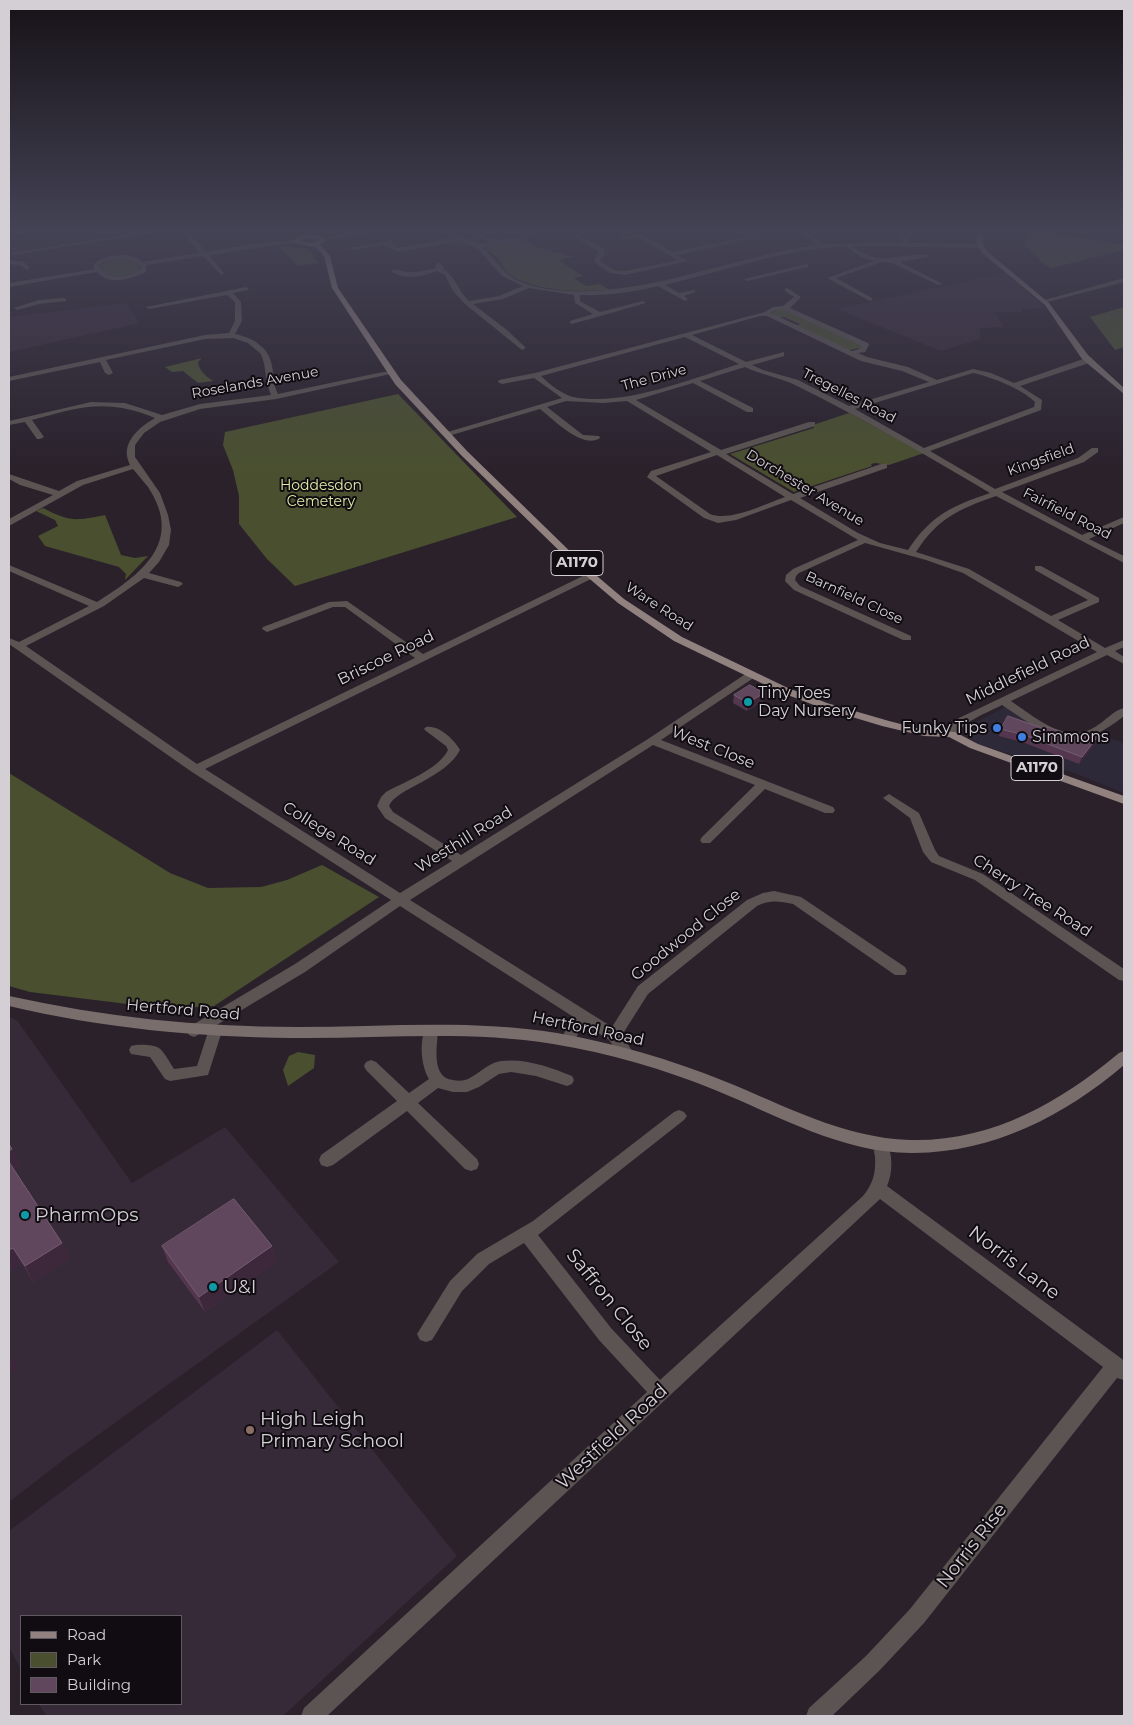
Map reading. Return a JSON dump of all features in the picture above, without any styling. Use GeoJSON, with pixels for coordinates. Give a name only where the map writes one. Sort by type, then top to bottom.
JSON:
{"type":"FeatureCollection","features":[{"type":"Feature","properties":{"kind":"main road","name":"Ware Road"},"geometry":{"type":"LineString","coordinates":[[350,312],[391,373],[445,434],[590,576],[629,607],[657,626],[751,676],[810,701],[864,718],[924,733],[950,734],[974,746],[1124,800]]}},
{"type":"Feature","properties":{"kind":"main road"},"geometry":{"type":"LineString","coordinates":[[1052,312],[1088,360],[1124,392]]}},
{"type":"Feature","properties":{"kind":"main road","name":"Hertford Road"},"geometry":{"type":"LineString","coordinates":[[9,1001],[126,1024],[194,1031],[269,1033],[496,1031],[568,1040],[628,1054],[701,1078],[836,1133],[881,1145],[907,1148],[974,1138],[1016,1126],[1061,1104],[1124,1057]]}},
{"type":"Feature","properties":{"kind":"street"},"geometry":{"type":"LineString","coordinates":[[231,335],[240,319],[237,312]]}},
{"type":"Feature","properties":{"kind":"street"},"geometry":{"type":"LineString","coordinates":[[476,312],[505,332],[522,348]]}},
{"type":"Feature","properties":{"kind":"street"},"geometry":{"type":"LineString","coordinates":[[594,312],[600,315]]}},
{"type":"Feature","properties":{"kind":"street"},"geometry":{"type":"LineString","coordinates":[[572,322],[612,312]]}},
{"type":"Feature","properties":{"kind":"street"},"geometry":{"type":"LineString","coordinates":[[793,312],[865,345],[862,350],[852,354]]}},
{"type":"Feature","properties":{"kind":"street"},"geometry":{"type":"LineString","coordinates":[[502,382],[536,375],[753,315],[768,314],[852,354],[905,369],[936,382]]}},
{"type":"Feature","properties":{"kind":"street","name":"Tregelles Road"},"geometry":{"type":"LineString","coordinates":[[685,334],[768,375],[791,380],[926,450],[996,492]]}},
{"type":"Feature","properties":{"kind":"street"},"geometry":{"type":"LineString","coordinates":[[9,379],[205,336],[231,335],[246,339],[264,355],[268,365],[270,387],[276,397]]}},
{"type":"Feature","properties":{"kind":"street","name":"The Drive"},"geometry":{"type":"LineString","coordinates":[[445,434],[569,399],[603,401],[629,399],[781,354]]}},
{"type":"Feature","properties":{"kind":"street"},"geometry":{"type":"LineString","coordinates":[[102,359],[109,373]]}},
{"type":"Feature","properties":{"kind":"street"},"geometry":{"type":"LineString","coordinates":[[1012,386],[1088,360]]}},
{"type":"Feature","properties":{"kind":"street"},"geometry":{"type":"LineString","coordinates":[[848,409],[969,371],[976,371],[1012,386],[1040,403],[1038,408],[926,450]]}},
{"type":"Feature","properties":{"kind":"street","name":"Roselands Avenue"},"geometry":{"type":"LineString","coordinates":[[135,466],[130,456],[132,444],[149,427],[184,410],[214,403],[276,397],[350,379],[391,373]]}},
{"type":"Feature","properties":{"kind":"street"},"geometry":{"type":"LineString","coordinates":[[536,375],[569,399]]}},
{"type":"Feature","properties":{"kind":"street"},"geometry":{"type":"LineString","coordinates":[[693,380],[750,410]]}},
{"type":"Feature","properties":{"kind":"street","name":"Dorchester Avenue"},"geometry":{"type":"LineString","coordinates":[[629,399],[865,540],[948,564],[977,577],[1106,652],[1124,660]]}},
{"type":"Feature","properties":{"kind":"street"},"geometry":{"type":"LineString","coordinates":[[9,423],[74,407],[105,404],[128,406],[164,419]]}},
{"type":"Feature","properties":{"kind":"street"},"geometry":{"type":"LineString","coordinates":[[541,406],[579,440],[596,438]]}},
{"type":"Feature","properties":{"kind":"street"},"geometry":{"type":"LineString","coordinates":[[27,419],[40,437]]}},
{"type":"Feature","properties":{"kind":"street"},"geometry":{"type":"LineString","coordinates":[[812,424],[658,471],[652,474],[651,477],[707,516],[718,520],[733,518],[884,466]]}},
{"type":"Feature","properties":{"kind":"street","name":"Kingsfield"},"geometry":{"type":"LineString","coordinates":[[911,554],[926,530],[938,518],[958,507],[1081,460],[1096,450]]}},
{"type":"Feature","properties":{"kind":"street"},"geometry":{"type":"LineString","coordinates":[[9,522],[59,494],[93,478],[135,466],[156,494],[166,523],[163,550],[142,574],[123,590],[97,606],[9,568]]}},
{"type":"Feature","properties":{"kind":"street"},"geometry":{"type":"LineString","coordinates":[[9,476],[24,483],[59,494]]}},
{"type":"Feature","properties":{"kind":"street","name":"Fairfield Road"},"geometry":{"type":"LineString","coordinates":[[996,492],[1124,560]]}},
{"type":"Feature","properties":{"kind":"street"},"geometry":{"type":"LineString","coordinates":[[1083,538],[1124,520]]}},
{"type":"Feature","properties":{"kind":"street","name":"Barnfield Close"},"geometry":{"type":"LineString","coordinates":[[865,540],[796,571],[790,576],[790,581],[797,588],[907,638]]}},
{"type":"Feature","properties":{"kind":"street"},"geometry":{"type":"LineString","coordinates":[[1038,568],[1096,600],[1050,620]]}},
{"type":"Feature","properties":{"kind":"street"},"geometry":{"type":"LineString","coordinates":[[142,574],[178,584]]}},
{"type":"Feature","properties":{"kind":"street","name":"Briscoe Road"},"geometry":{"type":"LineString","coordinates":[[196,769],[590,576]]}},
{"type":"Feature","properties":{"kind":"street"},"geometry":{"type":"LineString","coordinates":[[267,629],[329,606],[345,603],[352,606],[423,659]]}},
{"type":"Feature","properties":{"kind":"street","name":"College Road"},"geometry":{"type":"LineString","coordinates":[[97,606],[15,644],[196,769],[614,1036],[628,1054]]}},
{"type":"Feature","properties":{"kind":"street","name":"Middlefield Road"},"geometry":{"type":"LineString","coordinates":[[950,734],[957,724],[1124,643]]}},
{"type":"Feature","properties":{"kind":"street","name":"Westhill Road"},"geometry":{"type":"LineString","coordinates":[[194,1031],[300,968],[401,899],[652,741],[751,676]]}},
{"type":"Feature","properties":{"kind":"street"},"geometry":{"type":"LineString","coordinates":[[1003,701],[1043,726],[1075,737],[1087,735],[1124,711]]}},
{"type":"Feature","properties":{"kind":"street"},"geometry":{"type":"LineString","coordinates":[[430,729],[451,744],[454,750],[453,755],[444,764],[390,795],[385,800],[383,806],[388,815],[461,862]]}},
{"type":"Feature","properties":{"kind":"street","name":"West Close"},"geometry":{"type":"LineString","coordinates":[[652,741],[829,810]]}},
{"type":"Feature","properties":{"kind":"street","name":"West Close"},"geometry":{"type":"LineString","coordinates":[[706,840],[762,785]]}},
{"type":"Feature","properties":{"kind":"street","name":"Cherry Tree Road"},"geometry":{"type":"LineString","coordinates":[[889,798],[915,816],[929,852],[935,859],[979,877],[1124,976]]}},
{"type":"Feature","properties":{"kind":"street","name":"Goodwood Close"},"geometry":{"type":"LineString","coordinates":[[614,1036],[643,990],[752,903],[763,898],[782,897],[802,903],[900,971]]}},
{"type":"Feature","properties":{"kind":"street"},"geometry":{"type":"LineString","coordinates":[[568,1040],[580,1014]]}},
{"type":"Feature","properties":{"kind":"street"},"geometry":{"type":"LineString","coordinates":[[136,1050],[154,1052],[170,1075],[203,1071],[215,1031]]}},
{"type":"Feature","properties":{"kind":"street"},"geometry":{"type":"LineString","coordinates":[[431,1031],[430,1063],[432,1073],[437,1081],[445,1086],[458,1087],[468,1085],[494,1069],[503,1067],[539,1071],[567,1080]]}},
{"type":"Feature","properties":{"kind":"street"},"geometry":{"type":"LineString","coordinates":[[371,1066],[471,1164]]}},
{"type":"Feature","properties":{"kind":"street"},"geometry":{"type":"LineString","coordinates":[[327,1160],[409,1103],[437,1081]]}},
{"type":"Feature","properties":{"kind":"street"},"geometry":{"type":"LineString","coordinates":[[426,1334],[452,1292],[467,1274],[492,1252],[527,1234],[593,1186],[679,1116]]}},
{"type":"Feature","properties":{"kind":"street"},"geometry":{"type":"LineString","coordinates":[[879,1189],[884,1177],[881,1145]]}},
{"type":"Feature","properties":{"kind":"street","name":"Norris Lane"},"geometry":{"type":"LineString","coordinates":[[879,1189],[1120,1369]]}},
{"type":"Feature","properties":{"kind":"street","name":"Westfield Road"},"geometry":{"type":"LineString","coordinates":[[312,1716],[660,1392],[839,1230],[879,1189]]}},
{"type":"Feature","properties":{"kind":"street","name":"Saffron Close"},"geometry":{"type":"LineString","coordinates":[[527,1234],[605,1334],[660,1392]]}},
{"type":"Feature","properties":{"kind":"street","name":"Norris Rise"},"geometry":{"type":"LineString","coordinates":[[817,1716],[873,1663],[917,1616],[1120,1369]]}},
{"type":"Feature","properties":{"kind":"shaded area"},"geometry":{"type":"Polygon","coordinates":[[[55,312],[132,312],[140,323],[9,352],[9,317],[55,312]]]}},
{"type":"Feature","properties":{"kind":"shaded area"},"geometry":{"type":"Polygon","coordinates":[[[843,312],[1023,312],[995,312],[1004,327],[980,328],[980,339],[941,351],[843,312]]]}},
{"type":"Feature","properties":{"kind":"shaded area"},"geometry":{"type":"Polygon","coordinates":[[[1007,706],[1055,733],[1095,733],[1124,743],[1124,793],[1074,773],[980,745],[965,735],[965,728],[1007,706]]]}},
{"type":"Feature","properties":{"kind":"shaded area"},"geometry":{"type":"Polygon","coordinates":[[[9,1017],[17,1020],[132,1183],[225,1127],[339,1262],[66,1458],[9,1502],[9,1017]]]}},
{"type":"Feature","properties":{"kind":"shaded area","name":"High Leigh Primary School"},"geometry":{"type":"Polygon","coordinates":[[[277,1330],[457,1556],[283,1716],[46,1716],[40,1705],[182,1705],[182,1615],[20,1615],[20,1668],[9,1647],[9,1531],[277,1330]]]}},
{"type":"Feature","properties":{"kind":"green space"},"geometry":{"type":"Polygon","coordinates":[[[774,312],[791,312],[861,346],[860,348],[849,350],[796,326],[800,324],[771,314],[774,312]]]}},
{"type":"Feature","properties":{"kind":"green space"},"geometry":{"type":"Polygon","coordinates":[[[1109,312],[1124,312],[1124,347],[1115,350],[1090,317],[1109,312]]]}},
{"type":"Feature","properties":{"kind":"green space"},"geometry":{"type":"Polygon","coordinates":[[[202,358],[198,362],[201,371],[213,381],[198,383],[183,371],[172,372],[165,367],[202,358]]]}},
{"type":"Feature","properties":{"kind":"green space","name":"Hoddesdon Cemetery"},"geometry":{"type":"Polygon","coordinates":[[[398,394],[517,517],[295,586],[267,559],[239,524],[239,496],[233,470],[223,445],[225,432],[398,394]]]}},
{"type":"Feature","properties":{"kind":"green space"},"geometry":{"type":"Polygon","coordinates":[[[849,413],[924,453],[889,465],[871,464],[872,466],[794,492],[730,454],[814,428],[813,425],[849,413]]]}},
{"type":"Feature","properties":{"kind":"green space"},"geometry":{"type":"Polygon","coordinates":[[[43,508],[60,516],[73,519],[105,515],[121,555],[135,558],[148,556],[125,580],[126,574],[119,567],[45,546],[38,536],[58,526],[55,520],[36,511],[43,508]]]}},
{"type":"Feature","properties":{"kind":"green space"},"geometry":{"type":"Polygon","coordinates":[[[9,773],[170,873],[208,888],[261,887],[287,880],[322,865],[379,897],[214,1006],[168,1009],[30,992],[9,986],[9,773]]]}},
{"type":"Feature","properties":{"kind":"green space"},"geometry":{"type":"Polygon","coordinates":[[[298,1052],[315,1055],[314,1068],[288,1086],[283,1070],[289,1056],[298,1052]]]}},
{"type":"Feature","properties":{"kind":"building"},"geometry":{"type":"Polygon","coordinates":[[[750,685],[764,693],[748,703],[734,695],[750,685]]]}},
{"type":"Feature","properties":{"kind":"building"},"geometry":{"type":"Polygon","coordinates":[[[1008,716],[1045,729],[1047,727],[1064,733],[1078,734],[1091,732],[1099,735],[1082,757],[1024,735],[1001,729],[1008,716]]]}},
{"type":"Feature","properties":{"kind":"building","name":"PharmOps"},"geometry":{"type":"Polygon","coordinates":[[[9,1162],[62,1243],[25,1266],[13,1248],[9,1250],[9,1162]]]}},
{"type":"Feature","properties":{"kind":"building","name":"U&I"},"geometry":{"type":"Polygon","coordinates":[[[234,1199],[272,1246],[199,1297],[162,1246],[234,1199]]]}},
{"type":"Feature","properties":{"kind":"place","name":"Tiny Toes Day Nursery"},"geometry":{"type":"Point","coordinates":[748,702]}},
{"type":"Feature","properties":{"kind":"place","name":"Funky Tips"},"geometry":{"type":"Point","coordinates":[997,728]}},
{"type":"Feature","properties":{"kind":"place","name":"Simmons"},"geometry":{"type":"Point","coordinates":[1022,737]}},
{"type":"Feature","properties":{"kind":"place","name":"PharmOps"},"geometry":{"type":"Point","coordinates":[25,1215]}},
{"type":"Feature","properties":{"kind":"place","name":"U&I"},"geometry":{"type":"Point","coordinates":[213,1287]}},
{"type":"Feature","properties":{"kind":"place","name":"High Leigh Primary School"},"geometry":{"type":"Point","coordinates":[250,1430]}}]}
